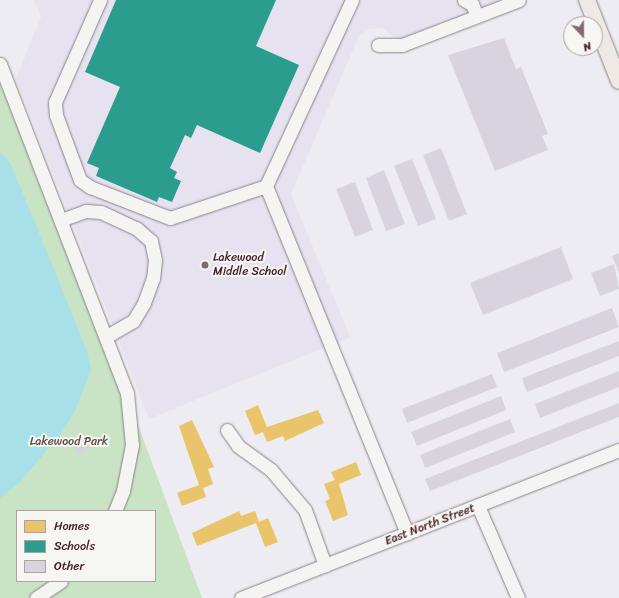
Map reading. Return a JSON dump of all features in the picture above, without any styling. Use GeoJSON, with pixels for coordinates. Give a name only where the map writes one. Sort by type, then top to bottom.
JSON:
{"type":"FeatureCollection","features":[{"type":"Feature","properties":{"kind":"main road"},"geometry":{"type":"LineString","coordinates":[[587,0],[619,81]]}},
{"type":"Feature","properties":{"kind":"street"},"geometry":{"type":"LineString","coordinates":[[100,0],[55,102],[56,115],[80,180],[90,187],[170,218],[266,186],[352,0]]}},
{"type":"Feature","properties":{"kind":"street"},"geometry":{"type":"LineString","coordinates":[[464,0],[472,4],[477,16]]}},
{"type":"Feature","properties":{"kind":"street"},"geometry":{"type":"LineString","coordinates":[[378,45],[402,45],[519,0]]}},
{"type":"Feature","properties":{"kind":"street"},"geometry":{"type":"LineString","coordinates":[[0,64],[120,369],[132,417],[130,460],[115,510]]}},
{"type":"Feature","properties":{"kind":"street"},"geometry":{"type":"LineString","coordinates":[[266,186],[407,534]]}},
{"type":"Feature","properties":{"kind":"street"},"geometry":{"type":"LineString","coordinates":[[61,220],[86,211],[101,212],[136,228],[151,241],[155,260],[153,278],[144,302],[133,321],[107,336]]}},
{"type":"Feature","properties":{"kind":"street"},"geometry":{"type":"LineString","coordinates":[[227,430],[238,446],[271,470],[305,510],[325,566]]}},
{"type":"Feature","properties":{"kind":"street","name":"East North Street"},"geometry":{"type":"LineString","coordinates":[[241,598],[619,450]]}},
{"type":"Feature","properties":{"kind":"street"},"geometry":{"type":"LineString","coordinates":[[478,506],[518,598]]}},
{"type":"Feature","properties":{"kind":"street"},"geometry":{"type":"LineString","coordinates":[[36,598],[60,582]]}},
{"type":"Feature","properties":{"kind":"shaded area","name":"Lakewood Middle School"},"geometry":{"type":"Polygon","coordinates":[[[34,0],[500,0],[501,3],[403,40],[395,38],[382,28],[370,29],[359,36],[291,194],[350,337],[149,419],[16,79],[41,17],[34,0]]]}},
{"type":"Feature","properties":{"kind":"green space","name":"Lakewood Park"},"geometry":{"type":"Polygon","coordinates":[[[0,84],[141,433],[202,598],[0,598],[0,84]]]}},
{"type":"Feature","properties":{"kind":"water"},"geometry":{"type":"Polygon","coordinates":[[[0,152],[11,164],[87,351],[91,370],[76,409],[61,434],[19,483],[0,498],[0,152]]]}},
{"type":"Feature","properties":{"kind":"building: Homes"},"geometry":{"type":"Polygon","coordinates":[[[258,405],[267,427],[318,410],[324,423],[285,441],[283,436],[267,442],[263,432],[255,435],[245,411],[258,405]]]}},
{"type":"Feature","properties":{"kind":"building: Homes"},"geometry":{"type":"Polygon","coordinates":[[[192,420],[214,467],[208,469],[213,484],[203,488],[206,497],[182,506],[177,493],[199,485],[179,426],[192,420]]]}},
{"type":"Feature","properties":{"kind":"building: Homes"},"geometry":{"type":"Polygon","coordinates":[[[356,462],[361,475],[339,484],[348,515],[333,521],[325,501],[330,499],[324,484],[335,480],[331,472],[356,462]]]}},
{"type":"Feature","properties":{"kind":"building: Homes"},"geometry":{"type":"Polygon","coordinates":[[[239,511],[241,516],[255,511],[259,522],[268,518],[278,542],[265,547],[256,523],[197,546],[192,533],[239,511]]]}},
{"type":"Feature","properties":{"kind":"building: Schools"},"geometry":{"type":"Polygon","coordinates":[[[116,0],[276,0],[256,46],[299,65],[260,153],[197,125],[191,138],[185,135],[170,168],[177,172],[174,178],[181,181],[172,202],[159,197],[157,202],[96,176],[99,168],[87,163],[120,87],[85,72],[116,0]]]}},
{"type":"Feature","properties":{"kind":"building: Other"},"geometry":{"type":"Polygon","coordinates":[[[504,38],[516,69],[521,67],[548,134],[542,136],[548,150],[495,171],[448,55],[504,38]]]}},
{"type":"Feature","properties":{"kind":"building: Other"},"geometry":{"type":"Polygon","coordinates":[[[441,148],[467,214],[449,221],[423,155],[441,148]]]}},
{"type":"Feature","properties":{"kind":"building: Other"},"geometry":{"type":"Polygon","coordinates":[[[412,159],[436,219],[418,226],[394,166],[412,159]]]}},
{"type":"Feature","properties":{"kind":"building: Other"},"geometry":{"type":"Polygon","coordinates":[[[384,170],[405,224],[386,231],[366,178],[384,170]]]}},
{"type":"Feature","properties":{"kind":"building: Other"},"geometry":{"type":"Polygon","coordinates":[[[355,182],[373,230],[355,237],[336,189],[355,182]]]}},
{"type":"Feature","properties":{"kind":"building: Other"},"geometry":{"type":"Polygon","coordinates":[[[561,247],[573,279],[483,315],[470,283],[561,247]]]}},
{"type":"Feature","properties":{"kind":"building: Other"},"geometry":{"type":"Polygon","coordinates":[[[619,253],[619,273],[612,256],[619,253]]]}},
{"type":"Feature","properties":{"kind":"building: Other"},"geometry":{"type":"Polygon","coordinates":[[[614,264],[619,289],[600,296],[591,273],[614,264]]]}},
{"type":"Feature","properties":{"kind":"building: Other"},"geometry":{"type":"Polygon","coordinates":[[[612,308],[619,327],[504,372],[497,353],[612,308]]]}},
{"type":"Feature","properties":{"kind":"building: Other"},"geometry":{"type":"Polygon","coordinates":[[[619,341],[619,356],[527,392],[522,378],[619,341]]]}},
{"type":"Feature","properties":{"kind":"building: Other"},"geometry":{"type":"Polygon","coordinates":[[[619,371],[619,387],[540,418],[535,404],[619,371]]]}},
{"type":"Feature","properties":{"kind":"building: Other"},"geometry":{"type":"Polygon","coordinates":[[[492,374],[497,387],[407,423],[402,409],[492,374]]]}},
{"type":"Feature","properties":{"kind":"building: Other"},"geometry":{"type":"Polygon","coordinates":[[[501,396],[506,410],[417,446],[411,432],[501,396]]]}},
{"type":"Feature","properties":{"kind":"building: Other"},"geometry":{"type":"Polygon","coordinates":[[[619,403],[619,417],[430,491],[425,479],[619,403]]]}},
{"type":"Feature","properties":{"kind":"building: Other"},"geometry":{"type":"Polygon","coordinates":[[[510,419],[515,432],[425,468],[420,455],[510,419]]]}},
{"type":"Feature","properties":{"kind":"building: Other"},"geometry":{"type":"Polygon","coordinates":[[[79,443],[87,449],[81,456],[74,450],[79,443]]]}},
{"type":"Feature","properties":{"kind":"place","name":"Lakewood Middle School"},"geometry":{"type":"Point","coordinates":[205,265]}}]}
